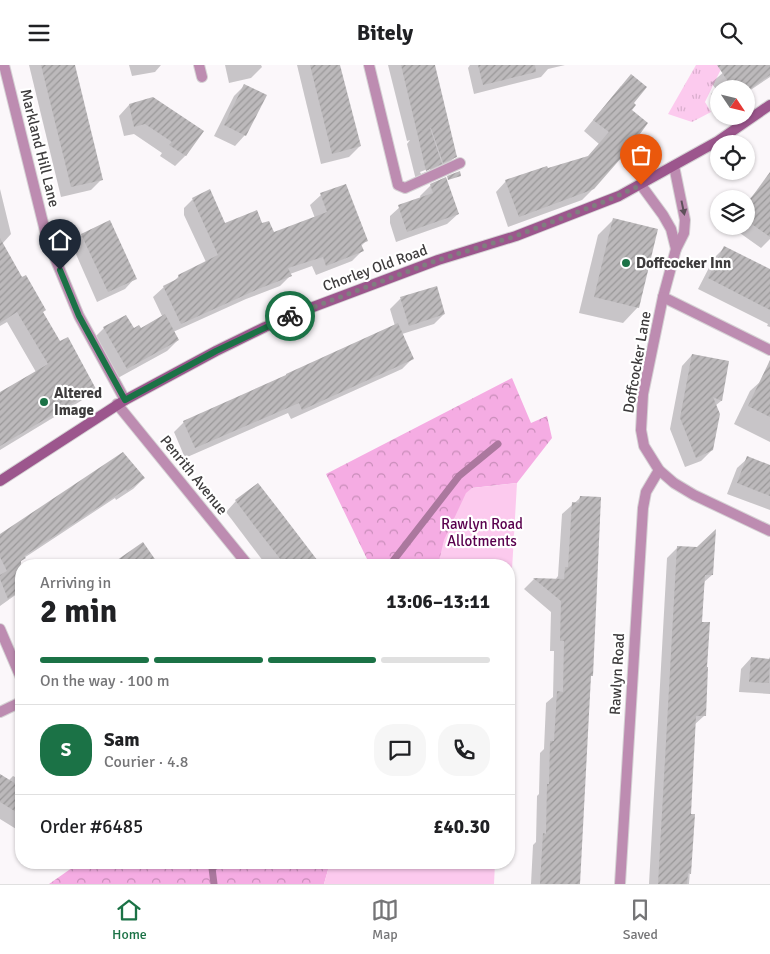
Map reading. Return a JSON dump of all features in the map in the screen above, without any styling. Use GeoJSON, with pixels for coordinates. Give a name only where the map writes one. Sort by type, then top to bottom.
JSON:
{"type":"FeatureCollection","features":[{"type":"Feature","properties":{"kind":"main road","name":"Chorley Old Road"},"geometry":{"type":"LineString","coordinates":[[0,481],[121,402],[216,351],[305,310],[438,260],[516,236],[610,200],[641,185],[718,141],[770,105]]}},
{"type":"Feature","properties":{"kind":"street","name":"Markland Hill Lane"},"geometry":{"type":"LineString","coordinates":[[4,65],[47,239],[79,316],[121,402]]}},
{"type":"Feature","properties":{"kind":"street"},"geometry":{"type":"LineString","coordinates":[[199,65],[202,77]]}},
{"type":"Feature","properties":{"kind":"street"},"geometry":{"type":"LineString","coordinates":[[369,65],[398,185],[405,189],[460,163]]}},
{"type":"Feature","properties":{"kind":"street","name":"Doffcocker Lane"},"geometry":{"type":"LineString","coordinates":[[674,166],[685,220],[684,233],[676,249],[663,297],[643,394],[641,430],[644,446],[659,470],[674,483],[694,495],[770,531]]}},
{"type":"Feature","properties":{"kind":"street"},"geometry":{"type":"LineString","coordinates":[[641,185],[671,229],[676,249]]}},
{"type":"Feature","properties":{"kind":"street"},"geometry":{"type":"LineString","coordinates":[[663,297],[770,350]]}},
{"type":"Feature","properties":{"kind":"street","name":"Penrith Avenue"},"geometry":{"type":"LineString","coordinates":[[121,402],[243,559]]}},
{"type":"Feature","properties":{"kind":"street","name":"Rawlyn Road"},"geometry":{"type":"LineString","coordinates":[[620,884],[643,508],[646,493],[659,470]]}},
{"type":"Feature","properties":{"kind":"street"},"geometry":{"type":"LineString","coordinates":[[0,629],[15,664]]}},
{"type":"Feature","properties":{"kind":"street"},"geometry":{"type":"LineString","coordinates":[[0,713],[15,705]]}},
{"type":"Feature","properties":{"kind":"green space"},"geometry":{"type":"Polygon","coordinates":[[[696,65],[723,65],[716,80],[710,80],[710,92],[705,102],[710,113],[692,122],[668,114],[696,65]]]}},
{"type":"Feature","properties":{"kind":"green space"},"geometry":{"type":"Polygon","coordinates":[[[512,378],[531,423],[547,416],[552,438],[517,483],[472,488],[441,559],[367,559],[326,474],[512,378]]]}},
{"type":"Feature","properties":{"kind":"green space","name":"Rawlyn Road Allotments"},"geometry":{"type":"Polygon","coordinates":[[[517,483],[513,559],[439,559],[444,540],[466,493],[472,488],[517,483]]]}},
{"type":"Feature","properties":{"kind":"green space"},"geometry":{"type":"Polygon","coordinates":[[[70,869],[328,869],[324,884],[49,884],[70,869]]]}},
{"type":"Feature","properties":{"kind":"green space"},"geometry":{"type":"Polygon","coordinates":[[[328,869],[495,869],[494,884],[324,884],[328,869]]]}},
{"type":"Feature","properties":{"kind":"building"},"geometry":{"type":"Polygon","coordinates":[[[41,65],[75,65],[103,180],[71,187],[41,65]]]}},
{"type":"Feature","properties":{"kind":"building"},"geometry":{"type":"Polygon","coordinates":[[[310,65],[340,65],[361,146],[332,154],[310,65]]]}},
{"type":"Feature","properties":{"kind":"building"},"geometry":{"type":"Polygon","coordinates":[[[401,65],[435,65],[457,157],[443,163],[431,128],[417,132],[401,65]]]}},
{"type":"Feature","properties":{"kind":"building"},"geometry":{"type":"Polygon","coordinates":[[[478,65],[535,65],[536,72],[483,85],[478,65]]]}},
{"type":"Feature","properties":{"kind":"building"},"geometry":{"type":"Polygon","coordinates":[[[717,65],[770,65],[770,75],[755,86],[755,80],[727,80],[717,65]]]}},
{"type":"Feature","properties":{"kind":"building"},"geometry":{"type":"Polygon","coordinates":[[[631,74],[647,87],[634,103],[636,105],[632,110],[648,123],[629,149],[594,189],[519,217],[505,180],[547,166],[548,168],[588,156],[609,132],[593,120],[631,74]]]}},
{"type":"Feature","properties":{"kind":"building"},"geometry":{"type":"Polygon","coordinates":[[[244,84],[267,95],[246,136],[224,125],[244,84]]]}},
{"type":"Feature","properties":{"kind":"building"},"geometry":{"type":"Polygon","coordinates":[[[153,97],[204,131],[186,156],[169,145],[172,142],[145,124],[134,127],[129,104],[153,97]]]}},
{"type":"Feature","properties":{"kind":"building"},"geometry":{"type":"Polygon","coordinates":[[[430,128],[442,164],[426,171],[417,132],[430,128]]]}},
{"type":"Feature","properties":{"kind":"building"},"geometry":{"type":"Polygon","coordinates":[[[460,171],[461,176],[448,180],[447,176],[460,171]]]}},
{"type":"Feature","properties":{"kind":"building"},"geometry":{"type":"Polygon","coordinates":[[[770,172],[770,237],[755,226],[755,193],[770,172]]]}},
{"type":"Feature","properties":{"kind":"building"},"geometry":{"type":"Polygon","coordinates":[[[446,177],[459,214],[407,232],[398,205],[433,193],[430,184],[446,177]]]}},
{"type":"Feature","properties":{"kind":"building"},"geometry":{"type":"Polygon","coordinates":[[[346,184],[368,241],[361,244],[364,251],[326,266],[323,257],[288,268],[292,276],[258,289],[181,324],[163,286],[179,278],[178,275],[218,255],[192,198],[210,189],[225,223],[257,210],[262,223],[269,221],[274,232],[327,212],[320,193],[346,184]]]}},
{"type":"Feature","properties":{"kind":"building","name":"Doffcocker Inn"},"geometry":{"type":"Polygon","coordinates":[[[613,218],[658,229],[639,308],[594,297],[613,218]]]}},
{"type":"Feature","properties":{"kind":"building"},"geometry":{"type":"Polygon","coordinates":[[[110,220],[137,279],[108,292],[81,234],[110,220]]]}},
{"type":"Feature","properties":{"kind":"building"},"geometry":{"type":"Polygon","coordinates":[[[0,238],[22,277],[26,275],[46,310],[43,312],[60,341],[68,337],[96,389],[0,446],[0,392],[48,364],[17,312],[0,323],[0,238]]]}},
{"type":"Feature","properties":{"kind":"building"},"geometry":{"type":"Polygon","coordinates":[[[724,246],[770,269],[770,310],[708,278],[724,246]]]}},
{"type":"Feature","properties":{"kind":"building"},"geometry":{"type":"Polygon","coordinates":[[[437,286],[445,314],[409,326],[400,297],[437,286]]]}},
{"type":"Feature","properties":{"kind":"building"},"geometry":{"type":"Polygon","coordinates":[[[165,314],[179,340],[127,369],[103,327],[126,315],[134,328],[139,325],[141,328],[165,314]]]}},
{"type":"Feature","properties":{"kind":"building"},"geometry":{"type":"Polygon","coordinates":[[[398,323],[414,359],[302,410],[299,403],[195,448],[183,421],[398,323]]]}},
{"type":"Feature","properties":{"kind":"building"},"geometry":{"type":"Polygon","coordinates":[[[692,354],[729,361],[722,401],[713,397],[720,414],[713,450],[696,458],[680,418],[692,354]]]}},
{"type":"Feature","properties":{"kind":"building"},"geometry":{"type":"Polygon","coordinates":[[[770,360],[770,417],[748,406],[770,360]]]}},
{"type":"Feature","properties":{"kind":"building"},"geometry":{"type":"Polygon","coordinates":[[[123,452],[145,478],[24,556],[26,558],[15,559],[15,594],[8,599],[0,579],[0,575],[7,571],[0,557],[0,534],[123,452]]]}},
{"type":"Feature","properties":{"kind":"building"},"geometry":{"type":"Polygon","coordinates":[[[747,456],[770,465],[770,496],[737,483],[747,456]]]}},
{"type":"Feature","properties":{"kind":"building"},"geometry":{"type":"Polygon","coordinates":[[[258,483],[316,559],[280,559],[235,500],[258,483]]]}},
{"type":"Feature","properties":{"kind":"building"},"geometry":{"type":"Polygon","coordinates":[[[580,496],[601,497],[593,676],[591,676],[580,884],[540,884],[543,833],[546,834],[550,741],[554,741],[557,691],[563,692],[564,641],[560,641],[561,601],[533,578],[564,579],[565,567],[568,567],[572,502],[579,503],[580,496]]]}},
{"type":"Feature","properties":{"kind":"building"},"geometry":{"type":"Polygon","coordinates":[[[716,529],[713,575],[705,575],[702,622],[710,622],[706,716],[696,716],[691,814],[695,814],[691,874],[688,873],[687,884],[658,884],[677,546],[697,547],[716,529]]]}},
{"type":"Feature","properties":{"kind":"building"},"geometry":{"type":"Polygon","coordinates":[[[143,542],[155,559],[119,559],[143,542]]]}},
{"type":"Feature","properties":{"kind":"building"},"geometry":{"type":"Polygon","coordinates":[[[751,657],[770,659],[769,683],[749,682],[751,657]]]}},
{"type":"Feature","properties":{"kind":"building"},"geometry":{"type":"Polygon","coordinates":[[[0,774],[15,783],[15,811],[0,802],[0,774]]]}},
{"type":"Feature","properties":{"kind":"waterway"},"geometry":{"type":"LineString","coordinates":[[395,559],[459,476],[498,444]]}},
{"type":"Feature","properties":{"kind":"waterway"},"geometry":{"type":"LineString","coordinates":[[212,869],[214,884]]}},
{"type":"Feature","properties":{"kind":"way so far"},"geometry":{"type":"LineString","coordinates":[[290,316],[438,260],[516,236],[619,196],[641,185]]}},
{"type":"Feature","properties":{"kind":"place","name":"Doffcocker Inn"},"geometry":{"type":"Point","coordinates":[626,263]}},
{"type":"Feature","properties":{"kind":"place","name":"Altered Image"},"geometry":{"type":"Point","coordinates":[44,402]}},
{"type":"Feature","properties":{"kind":"route"},"geometry":{"type":"LineString","coordinates":[[60,270],[79,316],[125,400],[185,366],[290,316]]}}]}
